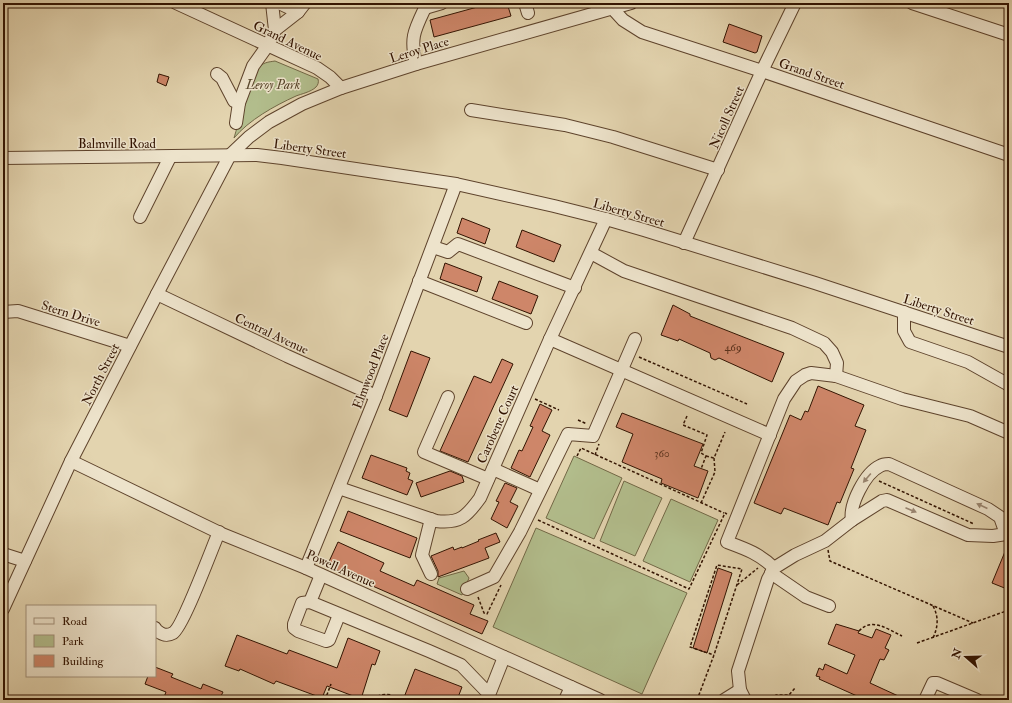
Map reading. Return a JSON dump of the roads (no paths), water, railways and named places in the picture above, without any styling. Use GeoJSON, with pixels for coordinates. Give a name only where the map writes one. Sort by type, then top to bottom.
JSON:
{"type":"FeatureCollection","features":[{"type":"Feature","properties":{"kind":"street"},"geometry":{"type":"LineString","coordinates":[[272,3],[275,30]]}},
{"type":"Feature","properties":{"kind":"street"},"geometry":{"type":"LineString","coordinates":[[279,3],[302,7]]}},
{"type":"Feature","properties":{"kind":"street"},"geometry":{"type":"LineString","coordinates":[[416,64],[413,48],[413,35],[426,5],[442,3]]}},
{"type":"Feature","properties":{"kind":"street","name":"Leroy Place"},"geometry":{"type":"LineString","coordinates":[[230,155],[249,137],[269,122],[302,104],[341,88],[416,64],[631,3]]}},
{"type":"Feature","properties":{"kind":"street","name":"Nicoll Street"},"geometry":{"type":"LineString","coordinates":[[684,243],[762,71],[795,3]]}},
{"type":"Feature","properties":{"kind":"street"},"geometry":{"type":"LineString","coordinates":[[912,3],[1009,35]]}},
{"type":"Feature","properties":{"kind":"street","name":"Grand Avenue"},"geometry":{"type":"LineString","coordinates":[[180,4],[317,68],[330,77],[341,88]]}},
{"type":"Feature","properties":{"kind":"street"},"geometry":{"type":"LineString","coordinates":[[236,123],[240,102],[253,66],[268,45],[275,30],[302,7]]}},
{"type":"Feature","properties":{"kind":"street","name":"Grand Street"},"geometry":{"type":"LineString","coordinates":[[612,8],[623,20],[642,32],[1009,154]]}},
{"type":"Feature","properties":{"kind":"street"},"geometry":{"type":"LineString","coordinates":[[217,74],[222,78],[234,101],[240,102]]}},
{"type":"Feature","properties":{"kind":"street"},"geometry":{"type":"LineString","coordinates":[[471,110],[572,127],[613,137],[718,170]]}},
{"type":"Feature","properties":{"kind":"street","name":"Balmville Road"},"geometry":{"type":"LineString","coordinates":[[3,158],[170,157],[230,155]]}},
{"type":"Feature","properties":{"kind":"street","name":"Liberty Street"},"geometry":{"type":"LineString","coordinates":[[230,155],[257,155],[282,158],[456,184],[606,219],[904,312],[1009,347]]}},
{"type":"Feature","properties":{"kind":"street","name":"North Street"},"geometry":{"type":"LineString","coordinates":[[4,605],[71,461],[230,155]]}},
{"type":"Feature","properties":{"kind":"street"},"geometry":{"type":"LineString","coordinates":[[140,217],[170,157]]}},
{"type":"Feature","properties":{"kind":"street","name":"Elmwood Place"},"geometry":{"type":"LineString","coordinates":[[306,568],[376,396],[456,184]]}},
{"type":"Feature","properties":{"kind":"street","name":"Carobene Court"},"geometry":{"type":"LineString","coordinates":[[339,488],[431,519],[446,522],[458,521],[469,513],[480,498],[550,339],[606,219]]}},
{"type":"Feature","properties":{"kind":"street"},"geometry":{"type":"LineString","coordinates":[[433,247],[448,252],[458,244],[575,288]]}},
{"type":"Feature","properties":{"kind":"street"},"geometry":{"type":"LineString","coordinates":[[591,253],[624,271],[792,328],[824,343],[832,352],[837,363],[836,376]]}},
{"type":"Feature","properties":{"kind":"street"},"geometry":{"type":"LineString","coordinates":[[419,281],[526,323]]}},
{"type":"Feature","properties":{"kind":"street","name":"Central Avenue"},"geometry":{"type":"LineString","coordinates":[[157,294],[287,356],[376,396]]}},
{"type":"Feature","properties":{"kind":"street","name":"Stern Drive"},"geometry":{"type":"LineString","coordinates":[[3,312],[18,311],[130,346]]}},
{"type":"Feature","properties":{"kind":"street"},"geometry":{"type":"LineString","coordinates":[[904,312],[904,332],[910,342],[968,362],[1009,385]]}},
{"type":"Feature","properties":{"kind":"street"},"geometry":{"type":"LineString","coordinates":[[550,339],[770,435]]}},
{"type":"Feature","properties":{"kind":"street"},"geometry":{"type":"LineString","coordinates":[[467,589],[494,577],[520,532],[568,434],[594,436],[635,339]]}},
{"type":"Feature","properties":{"kind":"street"},"geometry":{"type":"LineString","coordinates":[[829,606],[806,597],[772,571],[756,553],[728,542],[784,400],[796,381],[811,373],[836,376],[902,399],[970,416],[1009,433]]}},
{"type":"Feature","properties":{"kind":"street"},"geometry":{"type":"LineString","coordinates":[[448,398],[424,452],[540,490]]}},
{"type":"Feature","properties":{"kind":"street","name":"Powell Avenue"},"geometry":{"type":"LineString","coordinates":[[71,461],[219,532],[306,568],[600,700]]}},
{"type":"Feature","properties":{"kind":"street"},"geometry":{"type":"LineString","coordinates":[[724,700],[744,698],[738,671],[768,579],[772,571],[795,555],[825,541],[852,520],[882,501],[887,500],[968,535],[993,536],[1008,534],[1000,517],[988,509],[890,464],[880,466],[872,472],[861,485],[850,513],[852,520]]}},
{"type":"Feature","properties":{"kind":"street"},"geometry":{"type":"LineString","coordinates":[[431,519],[422,556],[431,574]]}},
{"type":"Feature","properties":{"kind":"street"},"geometry":{"type":"LineString","coordinates":[[156,630],[164,635],[172,634],[177,630],[186,613],[219,532]]}},
{"type":"Feature","properties":{"kind":"street"},"geometry":{"type":"LineString","coordinates":[[3,554],[25,561]]}},
{"type":"Feature","properties":{"kind":"street"},"geometry":{"type":"LineString","coordinates":[[310,602],[321,575]]}},
{"type":"Feature","properties":{"kind":"street"},"geometry":{"type":"LineString","coordinates":[[338,615],[329,640],[298,631],[294,628],[294,624],[302,603],[310,602],[338,615],[430,651],[461,665],[488,697],[504,657]]}},
{"type":"Feature","properties":{"kind":"street"},"geometry":{"type":"LineString","coordinates":[[925,700],[933,684],[938,683],[955,696],[976,700]]}},
{"type":"Feature","properties":{"kind":"street"},"geometry":{"type":"LineString","coordinates":[[565,700],[571,687]]}},
{"type":"Feature","properties":{"kind":"park label","name":"Leroy Park"},"geometry":{"type":"Point","coordinates":[273,84]}}]}
